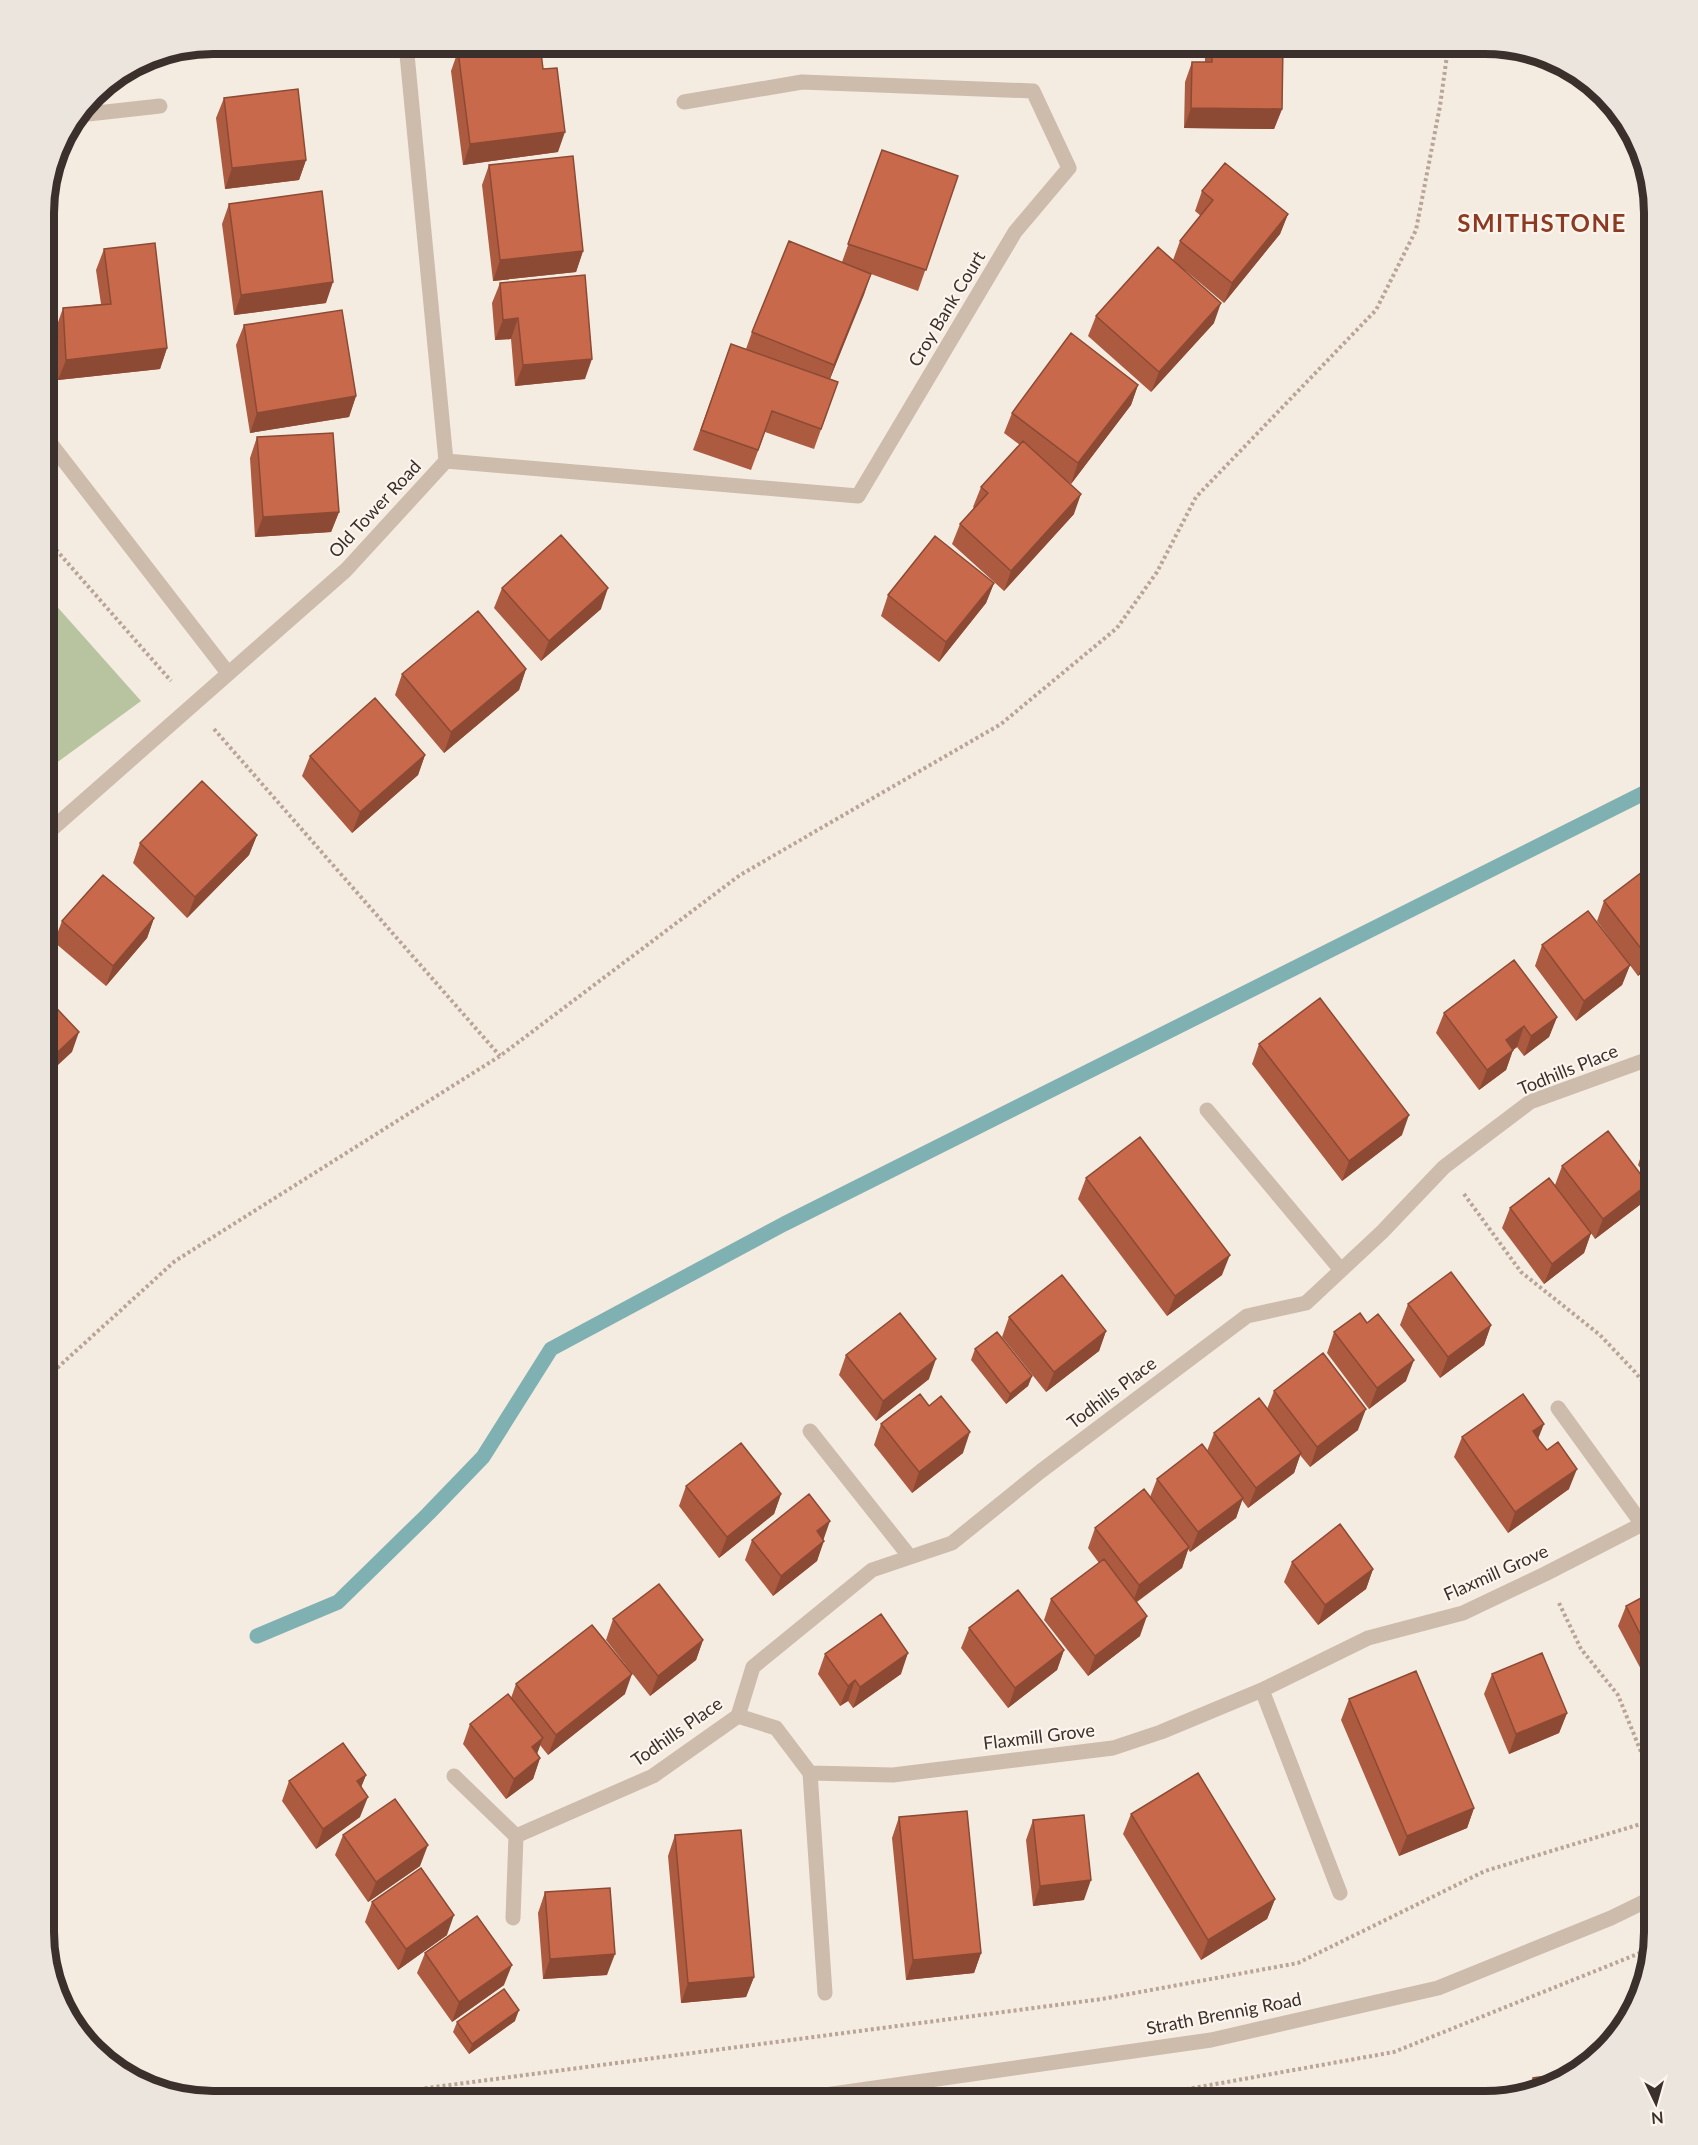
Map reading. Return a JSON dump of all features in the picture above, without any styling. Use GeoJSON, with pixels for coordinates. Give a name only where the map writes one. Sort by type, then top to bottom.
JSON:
{"type":"FeatureCollection","features":[{"type":"Feature","properties":{"kind":"street","name":"Old Tower Road"},"geometry":{"type":"LineString","coordinates":[[54,827],[346,570],[446,461],[407,54]]}},
{"type":"Feature","properties":{"kind":"street","name":"Croy Bank Court"},"geometry":{"type":"LineString","coordinates":[[446,461],[858,496],[1016,232],[1069,168],[1033,92],[802,82],[684,102]]}},
{"type":"Feature","properties":{"kind":"street"},"geometry":{"type":"LineString","coordinates":[[89,114],[160,106]]}},
{"type":"Feature","properties":{"kind":"street"},"geometry":{"type":"LineString","coordinates":[[54,448],[228,674]]}},
{"type":"Feature","properties":{"kind":"street","name":"Todhills Place"},"geometry":{"type":"LineString","coordinates":[[516,1836],[653,1776],[738,1716],[753,1667],[872,1570],[952,1543],[1041,1471],[1247,1316],[1306,1303],[1382,1232],[1444,1167],[1530,1102],[1644,1061]]}},
{"type":"Feature","properties":{"kind":"street"},"geometry":{"type":"LineString","coordinates":[[1207,1110],[1341,1270]]}},
{"type":"Feature","properties":{"kind":"street","name":"Flaxmill Grove"},"geometry":{"type":"LineString","coordinates":[[1558,1408],[1644,1516]]}},
{"type":"Feature","properties":{"kind":"street"},"geometry":{"type":"LineString","coordinates":[[810,1431],[910,1557]]}},
{"type":"Feature","properties":{"kind":"street","name":"Flaxmill Grove"},"geometry":{"type":"LineString","coordinates":[[810,1773],[893,1775],[1113,1748],[1161,1732],[1262,1690],[1368,1638],[1463,1613],[1644,1523]]}},
{"type":"Feature","properties":{"kind":"street"},"geometry":{"type":"LineString","coordinates":[[1262,1690],[1340,1893]]}},
{"type":"Feature","properties":{"kind":"street"},"geometry":{"type":"LineString","coordinates":[[738,1716],[776,1728],[810,1773],[825,1993]]}},
{"type":"Feature","properties":{"kind":"street"},"geometry":{"type":"LineString","coordinates":[[454,1776],[516,1836],[513,1918]]}},
{"type":"Feature","properties":{"kind":"street","name":"Strath Brennig Road"},"geometry":{"type":"LineString","coordinates":[[859,2091],[1211,2040],[1438,1988],[1611,1918],[1644,1902]]}},
{"type":"Feature","properties":{"kind":"path"},"geometry":{"type":"LineString","coordinates":[[54,1371],[175,1261],[500,1056],[740,875],[1001,724],[1117,628],[1157,572],[1196,497],[1376,310],[1416,230],[1440,106],[1447,54]]}},
{"type":"Feature","properties":{"kind":"path"},"geometry":{"type":"LineString","coordinates":[[54,547],[500,1056]]}},
{"type":"Feature","properties":{"kind":"path"},"geometry":{"type":"LineString","coordinates":[[1444,1167],[1521,1272],[1600,1335],[1644,1383]]}},
{"type":"Feature","properties":{"kind":"path"},"geometry":{"type":"LineString","coordinates":[[1545,1574],[1581,1649],[1618,1695],[1644,1759]]}},
{"type":"Feature","properties":{"kind":"path"},"geometry":{"type":"LineString","coordinates":[[414,2091],[1102,1999],[1298,1963],[1485,1871],[1644,1823]]}},
{"type":"Feature","properties":{"kind":"path"},"geometry":{"type":"LineString","coordinates":[[1181,2091],[1394,2052],[1643,1952]]}},
{"type":"Feature","properties":{"kind":"green space"},"geometry":{"type":"Polygon","coordinates":[[[54,603],[141,701],[54,765],[54,603]]]}},
{"type":"Feature","properties":{"kind":"building"},"geometry":{"type":"Polygon","coordinates":[[[458,54],[541,54],[543,69],[557,68],[565,132],[470,144],[458,54]]]}},
{"type":"Feature","properties":{"kind":"building"},"geometry":{"type":"Polygon","coordinates":[[[1212,54],[1283,54],[1282,109],[1191,108],[1192,62],[1212,62],[1212,54]]]}},
{"type":"Feature","properties":{"kind":"building"},"geometry":{"type":"Polygon","coordinates":[[[298,89],[306,160],[232,168],[224,98],[298,89]]]}},
{"type":"Feature","properties":{"kind":"building"},"geometry":{"type":"Polygon","coordinates":[[[882,150],[958,176],[926,270],[848,244],[882,150]]]}},
{"type":"Feature","properties":{"kind":"building"},"geometry":{"type":"Polygon","coordinates":[[[573,156],[583,251],[500,260],[489,165],[573,156]]]}},
{"type":"Feature","properties":{"kind":"building"},"geometry":{"type":"Polygon","coordinates":[[[1225,163],[1288,214],[1232,283],[1180,241],[1213,200],[1202,191],[1225,163]]]}},
{"type":"Feature","properties":{"kind":"building"},"geometry":{"type":"Polygon","coordinates":[[[322,191],[333,282],[241,295],[229,204],[322,191]]]}},
{"type":"Feature","properties":{"kind":"building"},"geometry":{"type":"Polygon","coordinates":[[[789,241],[871,274],[834,365],[752,332],[789,241]]]}},
{"type":"Feature","properties":{"kind":"building"},"geometry":{"type":"Polygon","coordinates":[[[155,243],[167,348],[66,360],[63,308],[111,304],[104,249],[155,243]]]}},
{"type":"Feature","properties":{"kind":"building"},"geometry":{"type":"Polygon","coordinates":[[[1158,247],[1221,303],[1159,372],[1096,316],[1158,247]]]}},
{"type":"Feature","properties":{"kind":"building"},"geometry":{"type":"Polygon","coordinates":[[[585,275],[592,359],[523,365],[518,318],[503,320],[500,283],[585,275]]]}},
{"type":"Feature","properties":{"kind":"building"},"geometry":{"type":"Polygon","coordinates":[[[342,310],[356,396],[257,413],[244,325],[342,310]]]}},
{"type":"Feature","properties":{"kind":"building"},"geometry":{"type":"Polygon","coordinates":[[[1071,333],[1138,385],[1078,463],[1012,413],[1071,333]]]}},
{"type":"Feature","properties":{"kind":"building"},"geometry":{"type":"Polygon","coordinates":[[[731,344],[838,382],[821,429],[772,411],[758,450],[701,430],[731,344]]]}},
{"type":"Feature","properties":{"kind":"building"},"geometry":{"type":"Polygon","coordinates":[[[333,433],[339,512],[263,517],[257,437],[333,433]]]}},
{"type":"Feature","properties":{"kind":"building"},"geometry":{"type":"Polygon","coordinates":[[[1023,441],[1081,494],[1011,571],[960,524],[988,493],[981,487],[1023,441]]]}},
{"type":"Feature","properties":{"kind":"building"},"geometry":{"type":"Polygon","coordinates":[[[561,535],[608,588],[549,641],[502,588],[561,535]]]}},
{"type":"Feature","properties":{"kind":"building"},"geometry":{"type":"Polygon","coordinates":[[[935,536],[994,583],[946,642],[888,595],[935,536]]]}},
{"type":"Feature","properties":{"kind":"building"},"geometry":{"type":"Polygon","coordinates":[[[478,611],[526,669],[451,732],[402,674],[478,611]]]}},
{"type":"Feature","properties":{"kind":"building"},"geometry":{"type":"Polygon","coordinates":[[[375,698],[425,755],[360,812],[310,756],[375,698]]]}},
{"type":"Feature","properties":{"kind":"building"},"geometry":{"type":"Polygon","coordinates":[[[202,781],[257,835],[195,897],[140,843],[202,781]]]}},
{"type":"Feature","properties":{"kind":"building"},"geometry":{"type":"Polygon","coordinates":[[[1644,871],[1644,952],[1604,901],[1644,871]]]}},
{"type":"Feature","properties":{"kind":"building"},"geometry":{"type":"Polygon","coordinates":[[[103,875],[154,918],[113,966],[62,921],[103,875]]]}},
{"type":"Feature","properties":{"kind":"building"},"geometry":{"type":"Polygon","coordinates":[[[1588,911],[1630,965],[1584,1001],[1542,945],[1588,911]]]}},
{"type":"Feature","properties":{"kind":"building"},"geometry":{"type":"Polygon","coordinates":[[[1514,960],[1557,1017],[1531,1036],[1524,1026],[1506,1040],[1513,1050],[1487,1070],[1444,1013],[1514,960]]]}},
{"type":"Feature","properties":{"kind":"building"},"geometry":{"type":"Polygon","coordinates":[[[1320,998],[1409,1115],[1349,1161],[1259,1044],[1320,998]]]}},
{"type":"Feature","properties":{"kind":"building"},"geometry":{"type":"Polygon","coordinates":[[[54,1006],[79,1032],[54,1056],[54,1006]]]}},
{"type":"Feature","properties":{"kind":"building"},"geometry":{"type":"Polygon","coordinates":[[[1608,1131],[1644,1179],[1644,1187],[1603,1219],[1562,1166],[1608,1131]]]}},
{"type":"Feature","properties":{"kind":"building"},"geometry":{"type":"Polygon","coordinates":[[[1140,1137],[1230,1255],[1175,1296],[1086,1178],[1140,1137]]]}},
{"type":"Feature","properties":{"kind":"building"},"geometry":{"type":"Polygon","coordinates":[[[1549,1178],[1591,1233],[1552,1264],[1510,1208],[1549,1178]]]}},
{"type":"Feature","properties":{"kind":"building"},"geometry":{"type":"Polygon","coordinates":[[[1451,1272],[1491,1325],[1448,1357],[1408,1304],[1451,1272]]]}},
{"type":"Feature","properties":{"kind":"building"},"geometry":{"type":"Polygon","coordinates":[[[1062,1275],[1106,1331],[1054,1372],[1009,1317],[1062,1275]]]}},
{"type":"Feature","properties":{"kind":"building"},"geometry":{"type":"Polygon","coordinates":[[[900,1313],[936,1359],[883,1401],[846,1355],[900,1313]]]}},
{"type":"Feature","properties":{"kind":"building"},"geometry":{"type":"Polygon","coordinates":[[[1360,1313],[1367,1323],[1378,1314],[1414,1360],[1377,1388],[1334,1332],[1360,1313]]]}},
{"type":"Feature","properties":{"kind":"building"},"geometry":{"type":"Polygon","coordinates":[[[997,1332],[1032,1376],[1010,1394],[975,1349],[997,1332]]]}},
{"type":"Feature","properties":{"kind":"building"},"geometry":{"type":"Polygon","coordinates":[[[1323,1353],[1366,1409],[1317,1447],[1274,1391],[1323,1353]]]}},
{"type":"Feature","properties":{"kind":"building"},"geometry":{"type":"Polygon","coordinates":[[[920,1394],[929,1406],[941,1396],[970,1432],[919,1472],[881,1424],[920,1394]]]}},
{"type":"Feature","properties":{"kind":"building"},"geometry":{"type":"Polygon","coordinates":[[[1523,1394],[1544,1424],[1533,1431],[1539,1440],[1547,1450],[1558,1442],[1577,1469],[1515,1512],[1462,1437],[1523,1394]]]}},
{"type":"Feature","properties":{"kind":"building"},"geometry":{"type":"Polygon","coordinates":[[[1259,1398],[1301,1453],[1256,1488],[1214,1433],[1259,1398]]]}},
{"type":"Feature","properties":{"kind":"building"},"geometry":{"type":"Polygon","coordinates":[[[741,1443],[781,1494],[727,1537],[686,1486],[741,1443]]]}},
{"type":"Feature","properties":{"kind":"building"},"geometry":{"type":"Polygon","coordinates":[[[1202,1444],[1243,1498],[1198,1532],[1157,1479],[1202,1444]]]}},
{"type":"Feature","properties":{"kind":"building"},"geometry":{"type":"Polygon","coordinates":[[[1144,1489],[1189,1547],[1139,1585],[1095,1528],[1144,1489]]]}},
{"type":"Feature","properties":{"kind":"building"},"geometry":{"type":"Polygon","coordinates":[[[809,1494],[830,1521],[817,1531],[824,1541],[781,1576],[752,1540],[809,1494]]]}},
{"type":"Feature","properties":{"kind":"building"},"geometry":{"type":"Polygon","coordinates":[[[1340,1524],[1373,1569],[1325,1605],[1292,1562],[1340,1524]]]}},
{"type":"Feature","properties":{"kind":"building"},"geometry":{"type":"Polygon","coordinates":[[[1104,1559],[1147,1616],[1095,1656],[1051,1599],[1104,1559]]]}},
{"type":"Feature","properties":{"kind":"building"},"geometry":{"type":"Polygon","coordinates":[[[659,1584],[703,1640],[658,1676],[613,1619],[659,1584]]]}},
{"type":"Feature","properties":{"kind":"building"},"geometry":{"type":"Polygon","coordinates":[[[1018,1590],[1064,1650],[1015,1688],[969,1628],[1018,1590]]]}},
{"type":"Feature","properties":{"kind":"building"},"geometry":{"type":"Polygon","coordinates":[[[1644,1596],[1644,1641],[1626,1606],[1644,1596]]]}},
{"type":"Feature","properties":{"kind":"building"},"geometry":{"type":"Polygon","coordinates":[[[881,1614],[908,1653],[860,1687],[855,1680],[848,1686],[825,1654],[881,1614]]]}},
{"type":"Feature","properties":{"kind":"building"},"geometry":{"type":"Polygon","coordinates":[[[592,1625],[632,1674],[556,1735],[516,1684],[592,1625]]]}},
{"type":"Feature","properties":{"kind":"building"},"geometry":{"type":"Polygon","coordinates":[[[1542,1653],[1567,1713],[1516,1734],[1492,1674],[1542,1653]]]}},
{"type":"Feature","properties":{"kind":"building"},"geometry":{"type":"Polygon","coordinates":[[[1416,1671],[1474,1808],[1407,1836],[1349,1699],[1416,1671]]]}},
{"type":"Feature","properties":{"kind":"building"},"geometry":{"type":"Polygon","coordinates":[[[508,1694],[543,1738],[532,1747],[540,1758],[514,1779],[470,1724],[508,1694]]]}},
{"type":"Feature","properties":{"kind":"building"},"geometry":{"type":"Polygon","coordinates":[[[343,1743],[366,1775],[357,1781],[368,1797],[323,1829],[289,1781],[343,1743]]]}},
{"type":"Feature","properties":{"kind":"building"},"geometry":{"type":"Polygon","coordinates":[[[1198,1773],[1275,1899],[1208,1940],[1131,1814],[1198,1773]]]}},
{"type":"Feature","properties":{"kind":"building"},"geometry":{"type":"Polygon","coordinates":[[[395,1799],[428,1845],[376,1882],[343,1835],[395,1799]]]}},
{"type":"Feature","properties":{"kind":"building"},"geometry":{"type":"Polygon","coordinates":[[[967,1811],[981,1953],[913,1960],[899,1817],[967,1811]]]}},
{"type":"Feature","properties":{"kind":"building"},"geometry":{"type":"Polygon","coordinates":[[[1084,1815],[1091,1880],[1040,1886],[1033,1820],[1084,1815]]]}},
{"type":"Feature","properties":{"kind":"building"},"geometry":{"type":"Polygon","coordinates":[[[741,1830],[754,1977],[688,1983],[675,1835],[741,1830]]]}},
{"type":"Feature","properties":{"kind":"building"},"geometry":{"type":"Polygon","coordinates":[[[421,1868],[454,1915],[406,1949],[372,1902],[421,1868]]]}},
{"type":"Feature","properties":{"kind":"building"},"geometry":{"type":"Polygon","coordinates":[[[610,1888],[615,1954],[550,1959],[545,1892],[610,1888]]]}},
{"type":"Feature","properties":{"kind":"building"},"geometry":{"type":"Polygon","coordinates":[[[477,1916],[512,1965],[459,2002],[425,1953],[477,1916]]]}},
{"type":"Feature","properties":{"kind":"building"},"geometry":{"type":"Polygon","coordinates":[[[504,1989],[519,2010],[472,2044],[457,2022],[504,1989]]]}},
{"type":"Feature","properties":{"kind":"building"},"geometry":{"type":"Polygon","coordinates":[[[1555,2075],[1534,2083],[1533,2078],[1555,2075]]]}},
{"type":"Feature","properties":{"kind":"waterway"},"geometry":{"type":"LineString","coordinates":[[257,1636],[338,1602],[483,1457],[551,1349],[784,1224],[1644,793]]}},
{"type":"Feature","properties":{"kind":"district","name":"SMITHSTONE"},"geometry":{"type":"Point","coordinates":[1542,224]}}]}
